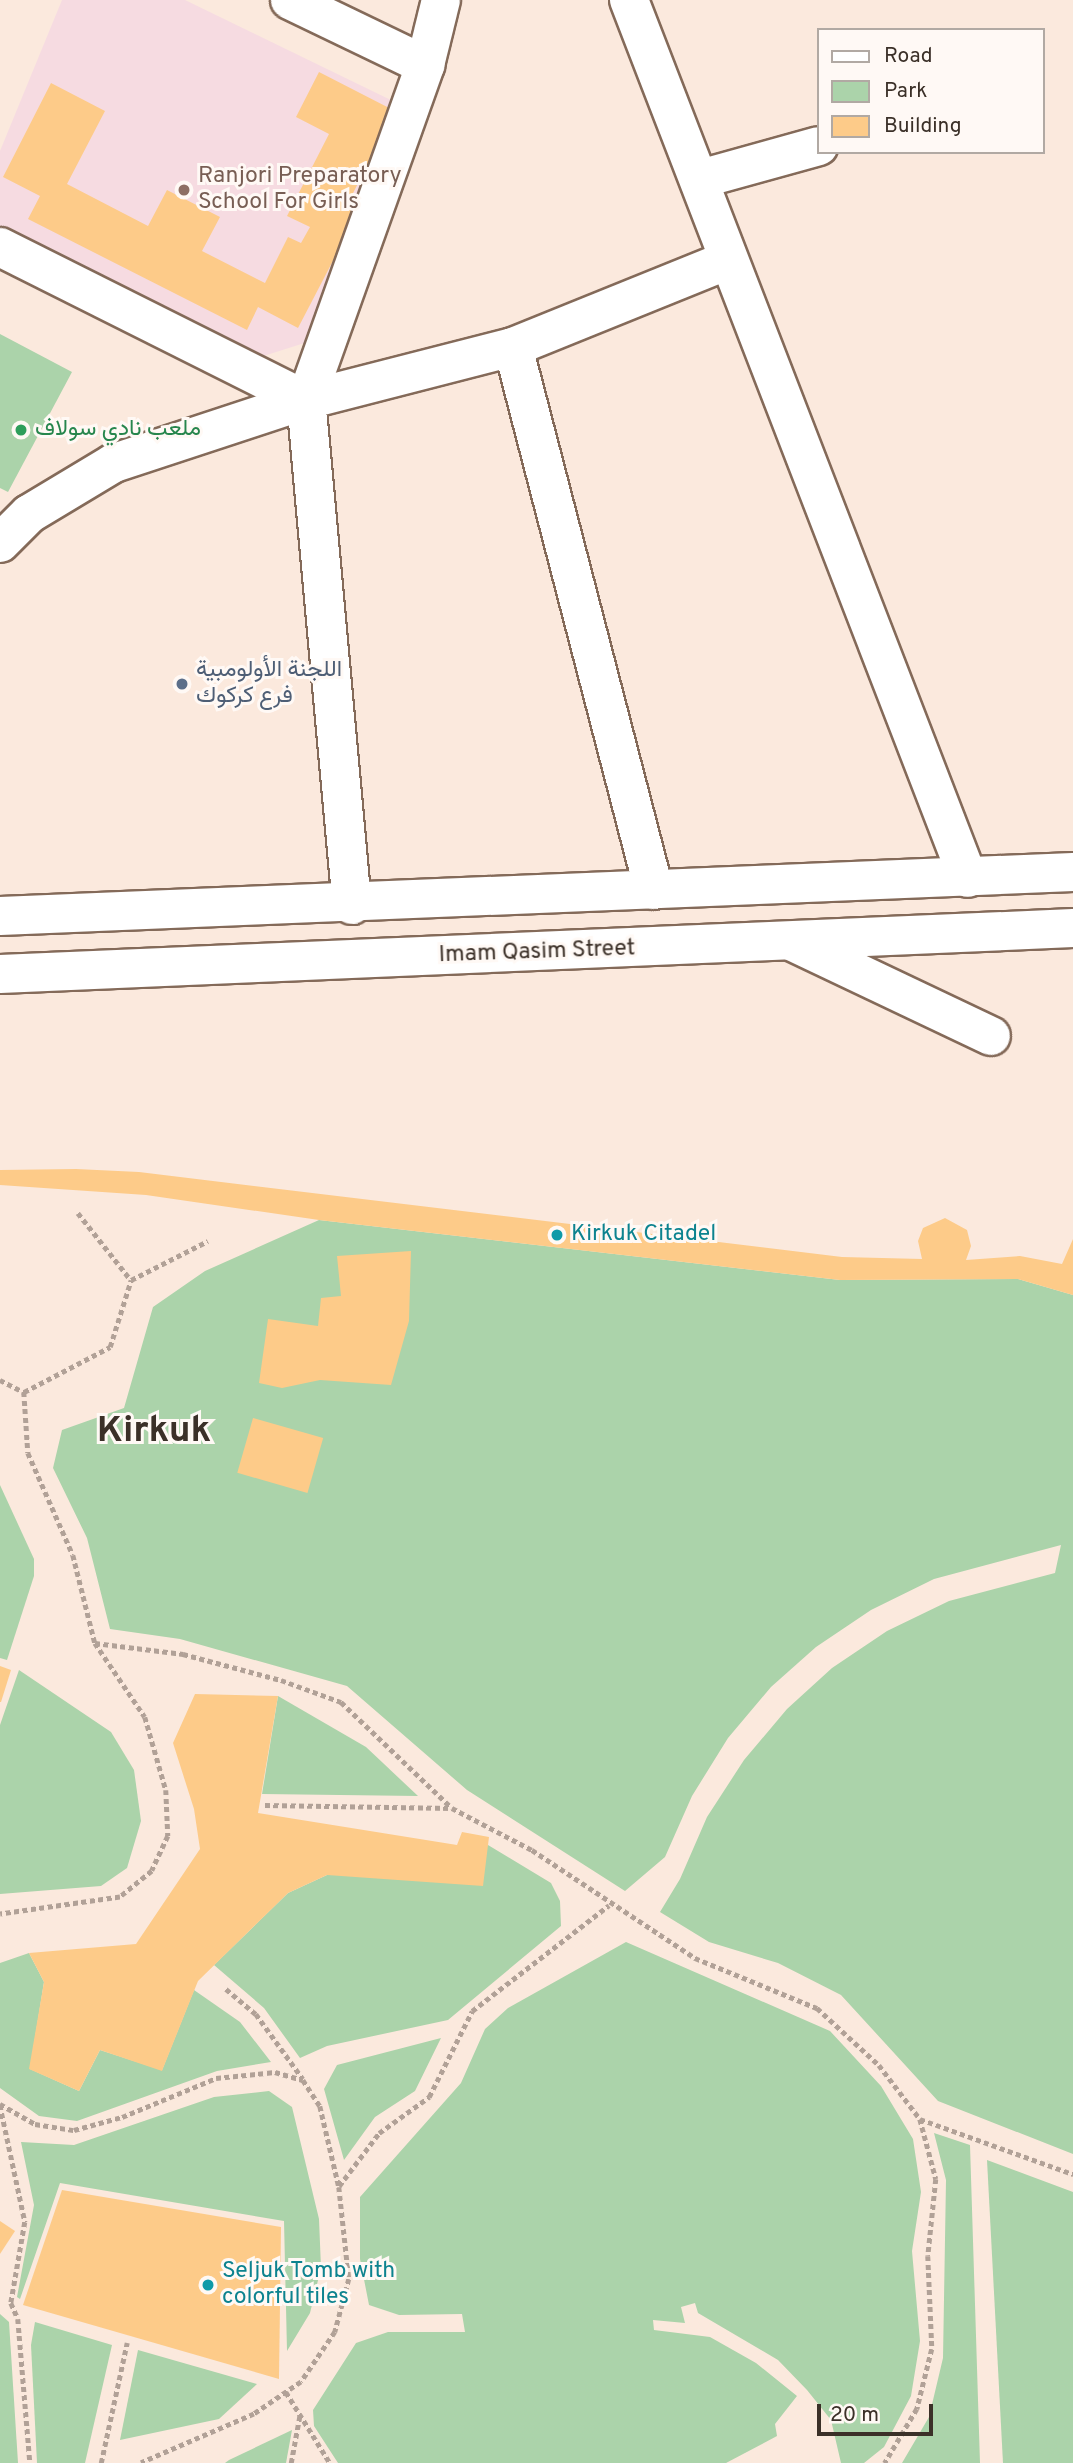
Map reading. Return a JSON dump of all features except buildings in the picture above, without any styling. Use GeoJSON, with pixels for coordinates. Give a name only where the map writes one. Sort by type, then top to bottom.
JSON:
{"type":"FeatureCollection","features":[{"type":"Feature","properties":{"kind":"street"},"geometry":{"type":"LineString","coordinates":[[290,0],[425,65]]}},
{"type":"Feature","properties":{"kind":"street"},"geometry":{"type":"LineString","coordinates":[[352,905],[306,400],[425,65],[441,0]]}},
{"type":"Feature","properties":{"kind":"street"},"geometry":{"type":"LineString","coordinates":[[629,0],[968,878]]}},
{"type":"Feature","properties":{"kind":"street"},"geometry":{"type":"LineString","coordinates":[[700,179],[818,146]]}},
{"type":"Feature","properties":{"kind":"street"},"geometry":{"type":"LineString","coordinates":[[0,247],[306,400]]}},
{"type":"Feature","properties":{"kind":"street"},"geometry":{"type":"LineString","coordinates":[[0,543],[29,514],[114,463],[306,400],[513,348],[728,260]]}},
{"type":"Feature","properties":{"kind":"street"},"geometry":{"type":"LineString","coordinates":[[513,348],[654,890]]}},
{"type":"Feature","properties":{"kind":"street"},"geometry":{"type":"LineString","coordinates":[[0,916],[352,905],[1073,872]]}},
{"type":"Feature","properties":{"kind":"street","name":"Imam Qasim Street"},"geometry":{"type":"LineString","coordinates":[[0,974],[1073,928]]}},
{"type":"Feature","properties":{"kind":"street"},"geometry":{"type":"LineString","coordinates":[[793,942],[991,1036]]}},
{"type":"Feature","properties":{"kind":"path"},"geometry":{"type":"LineString","coordinates":[[78,1213],[131,1280]]}},
{"type":"Feature","properties":{"kind":"path"},"geometry":{"type":"LineString","coordinates":[[24,1392],[110,1348],[131,1280],[208,1241]]}},
{"type":"Feature","properties":{"kind":"path"},"geometry":{"type":"LineString","coordinates":[[0,1380],[24,1392]]}},
{"type":"Feature","properties":{"kind":"path"},"geometry":{"type":"LineString","coordinates":[[0,1914],[120,1897],[152,1871],[168,1836],[166,1790],[145,1717],[95,1643],[73,1555],[29,1453],[24,1392]]}},
{"type":"Feature","properties":{"kind":"path"},"geometry":{"type":"LineString","coordinates":[[95,1643],[183,1654],[281,1680],[341,1702],[453,1808],[532,1850],[609,1905],[695,1958],[817,2008],[879,2065],[919,2119],[936,2179],[928,2256],[932,2348],[917,2409],[885,2463]]}},
{"type":"Feature","properties":{"kind":"path"},"geometry":{"type":"LineString","coordinates":[[265,1805],[453,1808]]}},
{"type":"Feature","properties":{"kind":"path"},"geometry":{"type":"LineString","coordinates":[[339,2187],[379,2133],[429,2098],[472,2011],[609,1905]]}},
{"type":"Feature","properties":{"kind":"path"},"geometry":{"type":"LineString","coordinates":[[141,2463],[254,2414],[301,2382],[335,2332],[349,2279],[339,2187],[320,2106],[256,2014],[226,1989]]}},
{"type":"Feature","properties":{"kind":"path"},"geometry":{"type":"LineString","coordinates":[[30,2463],[18,2319],[11,2303],[24,2222],[0,2104],[35,2124],[74,2130],[122,2117],[216,2078],[275,2072],[303,2080]]}},
{"type":"Feature","properties":{"kind":"path"},"geometry":{"type":"LineString","coordinates":[[919,2119],[1073,2174]]}},
{"type":"Feature","properties":{"kind":"path"},"geometry":{"type":"LineString","coordinates":[[101,2463],[127,2343]]}},
{"type":"Feature","properties":{"kind":"path"},"geometry":{"type":"LineString","coordinates":[[286,2392],[330,2463]]}},
{"type":"Feature","properties":{"kind":"path"},"geometry":{"type":"LineString","coordinates":[[291,2463],[300,2413]]}},
{"type":"Feature","properties":{"kind":"shaded area","name":"Ranjori Preparatory School For Girls"},"geometry":{"type":"Polygon","coordinates":[[[62,0],[185,0],[399,104],[314,340],[254,359],[0,229],[0,151],[62,0]]]}},
{"type":"Feature","properties":{"kind":"green space","name":"ملعب نادي سولاف"},"geometry":{"type":"Polygon","coordinates":[[[0,334],[72,372],[8,492],[0,488],[0,334]]]}},
{"type":"Feature","properties":{"kind":"green space"},"geometry":{"type":"Polygon","coordinates":[[[319,1220],[840,1280],[1018,1279],[1073,1295],[1073,2154],[938,2101],[841,1995],[778,1963],[709,1942],[660,1912],[680,1879],[707,1817],[744,1760],[787,1709],[832,1668],[887,1631],[949,1601],[1055,1573],[1061,1545],[934,1579],[871,1610],[816,1647],[771,1687],[728,1738],[692,1796],[665,1857],[625,1891],[467,1790],[347,1686],[180,1639],[110,1629],[87,1538],[53,1468],[62,1430],[124,1408],[153,1307],[205,1271],[319,1220]]]}},
{"type":"Feature","properties":{"kind":"green space"},"geometry":{"type":"Polygon","coordinates":[[[0,1485],[34,1559],[34,1576],[7,1660],[0,1658],[0,1485]]]}},
{"type":"Feature","properties":{"kind":"green space"},"geometry":{"type":"Polygon","coordinates":[[[19,1670],[111,1732],[134,1770],[141,1821],[127,1868],[101,1886],[0,1894],[0,1725],[19,1670]]]}},
{"type":"Feature","properties":{"kind":"green space"},"geometry":{"type":"Polygon","coordinates":[[[278,1696],[366,1747],[418,1796],[262,1794],[278,1696]]]}},
{"type":"Feature","properties":{"kind":"green space"},"geometry":{"type":"Polygon","coordinates":[[[488,1845],[551,1883],[560,1901],[561,1926],[448,2020],[327,2046],[300,2058],[264,2008],[214,1965],[288,1893],[327,1875],[488,1845]]]}},
{"type":"Feature","properties":{"kind":"green space"},"geometry":{"type":"Polygon","coordinates":[[[626,1942],[830,2031],[881,2086],[913,2139],[921,2192],[912,2251],[920,2341],[911,2396],[884,2447],[864,2463],[841,2463],[831,2420],[807,2390],[778,2360],[698,2313],[695,2303],[681,2307],[685,2323],[653,2320],[654,2330],[710,2337],[756,2363],[797,2396],[775,2424],[777,2436],[726,2463],[338,2463],[314,2426],[313,2410],[356,2343],[388,2332],[465,2332],[462,2314],[399,2315],[369,2305],[360,2259],[360,2197],[461,2083],[485,2029],[508,2008],[626,1942]]]}},
{"type":"Feature","properties":{"kind":"green space"},"geometry":{"type":"Polygon","coordinates":[[[29,1953],[44,1982],[30,2069],[79,2091],[100,2050],[162,2070],[194,1990],[240,2022],[271,2062],[217,2071],[77,2121],[39,2116],[0,2088],[0,1963],[29,1953]]]}},
{"type":"Feature","properties":{"kind":"green space"},"geometry":{"type":"Polygon","coordinates":[[[441,2038],[415,2091],[375,2117],[344,2160],[324,2089],[337,2065],[441,2038]]]}},
{"type":"Feature","properties":{"kind":"green space"},"geometry":{"type":"Polygon","coordinates":[[[269,2091],[292,2107],[319,2219],[321,2268],[310,2313],[287,2351],[284,2221],[60,2183],[20,2299],[17,2297],[34,2205],[21,2142],[74,2145],[214,2097],[269,2091]]]}},
{"type":"Feature","properties":{"kind":"green space"},"geometry":{"type":"Polygon","coordinates":[[[934,2133],[970,2145],[980,2463],[902,2463],[929,2417],[943,2358],[946,2180],[934,2133]]]}},
{"type":"Feature","properties":{"kind":"green space"},"geometry":{"type":"Polygon","coordinates":[[[987,2160],[1073,2192],[1073,2463],[1003,2463],[987,2160]]]}},
{"type":"Feature","properties":{"kind":"green space"},"geometry":{"type":"Polygon","coordinates":[[[0,2314],[9,2322],[18,2463],[0,2463],[0,2314]]]}},
{"type":"Feature","properties":{"kind":"green space"},"geometry":{"type":"Polygon","coordinates":[[[35,2322],[112,2345],[85,2463],[37,2463],[31,2345],[35,2322]]]}},
{"type":"Feature","properties":{"kind":"green space"},"geometry":{"type":"Polygon","coordinates":[[[138,2350],[257,2384],[219,2419],[120,2440],[138,2350]]]}},
{"type":"Feature","properties":{"kind":"green space"},"geometry":{"type":"Polygon","coordinates":[[[292,2430],[286,2463],[225,2463],[229,2460],[292,2430]]]}},
{"type":"Feature","properties":{"kind":"place","name":"Ranjori Preparatory School For Girls"},"geometry":{"type":"Point","coordinates":[184,190]}},
{"type":"Feature","properties":{"kind":"place","name":"ملعب نادي سولاف"},"geometry":{"type":"Point","coordinates":[21,430]}},
{"type":"Feature","properties":{"kind":"place","name":"اللجنة الأولومبية فرع كركوك"},"geometry":{"type":"Point","coordinates":[182,684]}},
{"type":"Feature","properties":{"kind":"place","name":"Kirkuk Citadel"},"geometry":{"type":"Point","coordinates":[557,1235]}},
{"type":"Feature","properties":{"kind":"place","name":"Seljuk Tomb with colorful tiles"},"geometry":{"type":"Point","coordinates":[208,2285]}},
{"type":"Feature","properties":{"kind":"district","name":"Kirkuk"},"geometry":{"type":"Point","coordinates":[154,1432]}}]}
